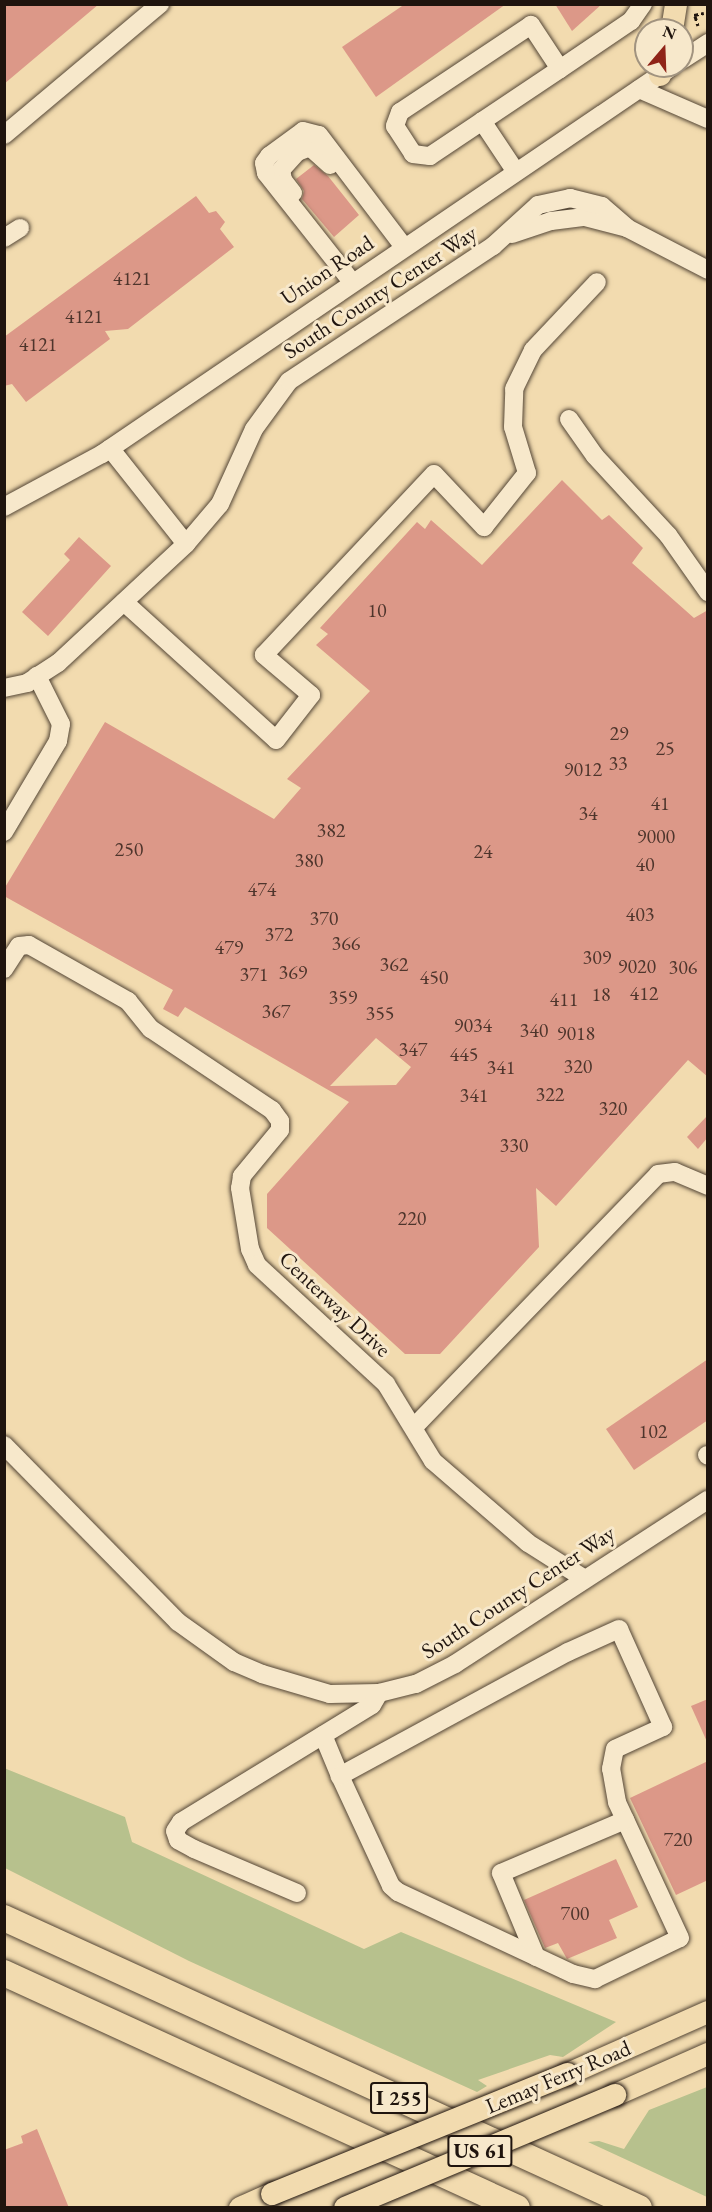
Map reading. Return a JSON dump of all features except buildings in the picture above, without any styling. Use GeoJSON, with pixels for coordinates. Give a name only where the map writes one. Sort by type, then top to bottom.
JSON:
{"type":"FeatureCollection","features":[{"type":"Feature","properties":{"kind":"highway","name":"I 255"},"geometry":{"type":"LineString","coordinates":[[4,1918],[639,2208]]}},
{"type":"Feature","properties":{"kind":"highway","name":"I 255"},"geometry":{"type":"LineString","coordinates":[[4,1973],[517,2208]]}},
{"type":"Feature","properties":{"kind":"main road","name":"Lemay Ferry Road"},"geometry":{"type":"LineString","coordinates":[[240,2208],[568,2074],[708,2012]]}},
{"type":"Feature","properties":{"kind":"main road","name":"Lemay Ferry Road"},"geometry":{"type":"LineString","coordinates":[[345,2208],[708,2054]]}},
{"type":"Feature","properties":{"kind":"street"},"geometry":{"type":"LineString","coordinates":[[4,135],[160,4]]}},
{"type":"Feature","properties":{"kind":"street"},"geometry":{"type":"LineString","coordinates":[[560,69],[531,25],[400,112],[395,126],[413,154],[422,157],[430,156],[560,69],[631,21],[643,4]]}},
{"type":"Feature","properties":{"kind":"street"},"geometry":{"type":"LineString","coordinates":[[694,52],[708,43]]}},
{"type":"Feature","properties":{"kind":"street","name":"Union Road"},"geometry":{"type":"LineString","coordinates":[[4,507],[110,448],[653,78]]}},
{"type":"Feature","properties":{"kind":"street"},"geometry":{"type":"LineString","coordinates":[[639,89],[707,119]]}},
{"type":"Feature","properties":{"kind":"street"},"geometry":{"type":"LineString","coordinates":[[482,121],[516,172]]}},
{"type":"Feature","properties":{"kind":"street"},"geometry":{"type":"LineString","coordinates":[[352,282],[266,172],[264,163],[269,156],[303,131],[311,131],[319,135],[404,247]]}},
{"type":"Feature","properties":{"kind":"street","name":"South County Center Way"},"geometry":{"type":"LineString","coordinates":[[4,688],[37,676],[58,663],[186,544],[220,504],[254,429],[289,381],[508,236],[551,220],[585,216],[627,228],[705,267]]}},
{"type":"Feature","properties":{"kind":"street"},"geometry":{"type":"LineString","coordinates":[[4,238],[20,228]]}},
{"type":"Feature","properties":{"kind":"street"},"geometry":{"type":"LineString","coordinates":[[124,602],[276,740],[311,695],[264,655],[434,474],[484,527],[527,473],[513,427],[514,389],[533,350],[597,282]]}},
{"type":"Feature","properties":{"kind":"street"},"geometry":{"type":"LineString","coordinates":[[569,419],[596,456],[668,535],[708,591]]}},
{"type":"Feature","properties":{"kind":"street"},"geometry":{"type":"LineString","coordinates":[[110,448],[186,544]]}},
{"type":"Feature","properties":{"kind":"street"},"geometry":{"type":"LineString","coordinates":[[4,832],[58,741],[61,724],[37,676]]}},
{"type":"Feature","properties":{"kind":"street","name":"Centerway Drive"},"geometry":{"type":"LineString","coordinates":[[4,969],[19,946],[29,945],[128,1000],[151,1029],[273,1110],[280,1121],[280,1130],[242,1176],[240,1188],[250,1249],[258,1265],[386,1384],[415,1426],[433,1461],[528,1543],[585,1579]]}},
{"type":"Feature","properties":{"kind":"street"},"geometry":{"type":"LineString","coordinates":[[415,1426],[658,1174],[675,1172],[708,1186]]}},
{"type":"Feature","properties":{"kind":"street","name":"South County Center Way"},"geometry":{"type":"LineString","coordinates":[[4,1445],[157,1603],[234,1662],[292,1684],[330,1694],[379,1693],[416,1684],[456,1664],[708,1500]]}},
{"type":"Feature","properties":{"kind":"street"},"geometry":{"type":"LineString","coordinates":[[323,1735],[340,1776],[391,1886],[573,1974],[595,1979],[680,1938],[617,1802],[611,1769],[615,1749],[663,1727],[619,1629],[568,1652],[340,1776]]}},
{"type":"Feature","properties":{"kind":"street"},"geometry":{"type":"LineString","coordinates":[[297,1893],[194,1848],[178,1839],[175,1831],[181,1822],[372,1705],[379,1693]]}},
{"type":"Feature","properties":{"kind":"street"},"geometry":{"type":"LineString","coordinates":[[536,1957],[501,1873],[625,1820]]}},
{"type":"Feature","properties":{"kind":"path"},"geometry":{"type":"LineString","coordinates":[[685,10],[698,26]]}},
{"type":"Feature","properties":{"kind":"green space"},"geometry":{"type":"Polygon","coordinates":[[[4,1768],[125,1817],[132,1842],[364,1949],[401,1932],[616,2022],[563,2057],[550,2055],[478,2080],[487,2086],[477,2092],[189,1961],[5,1868],[4,1768]]]}},
{"type":"Feature","properties":{"kind":"green space"},"geometry":{"type":"Polygon","coordinates":[[[707,2087],[707,2197],[588,2142],[599,2141],[624,2149],[649,2110],[707,2087]]]}}]}
